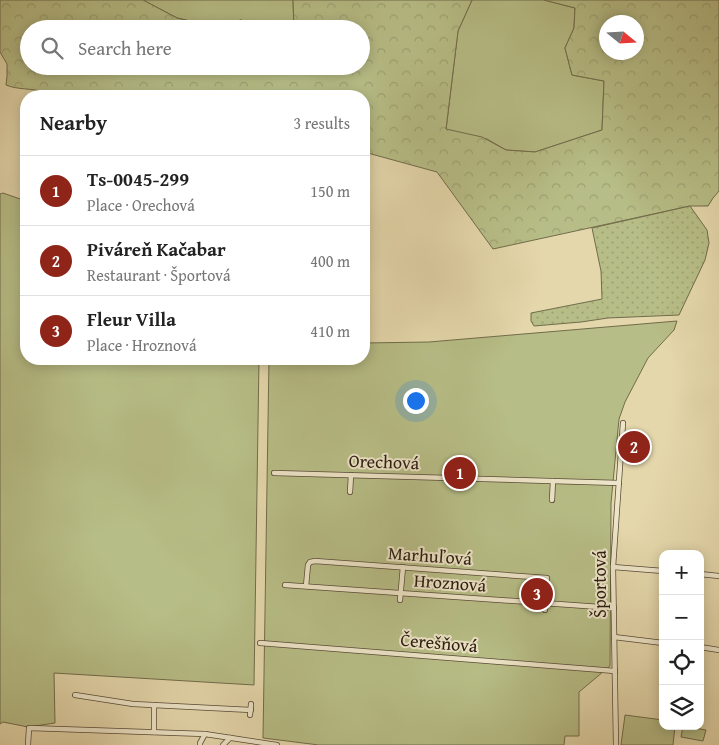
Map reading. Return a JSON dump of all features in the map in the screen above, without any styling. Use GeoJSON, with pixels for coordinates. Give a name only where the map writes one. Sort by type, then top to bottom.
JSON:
{"type":"FeatureCollection","features":[{"type":"Feature","properties":{"kind":"street","name":"Športová"},"geometry":{"type":"LineString","coordinates":[[616,745],[613,567],[623,423]]}},
{"type":"Feature","properties":{"kind":"street","name":"Orechová"},"geometry":{"type":"LineString","coordinates":[[274,473],[618,483]]}},
{"type":"Feature","properties":{"kind":"street"},"geometry":{"type":"LineString","coordinates":[[350,492],[351,475]]}},
{"type":"Feature","properties":{"kind":"street"},"geometry":{"type":"LineString","coordinates":[[552,500],[553,481]]}},
{"type":"Feature","properties":{"kind":"street","name":"Marhuľová"},"geometry":{"type":"LineString","coordinates":[[306,586],[310,562],[403,567],[547,578],[545,603]]}},
{"type":"Feature","properties":{"kind":"street"},"geometry":{"type":"LineString","coordinates":[[400,600],[403,567]]}},
{"type":"Feature","properties":{"kind":"street"},"geometry":{"type":"LineString","coordinates":[[613,567],[659,571]]}},
{"type":"Feature","properties":{"kind":"street"},"geometry":{"type":"LineString","coordinates":[[704,574],[719,576]]}},
{"type":"Feature","properties":{"kind":"street","name":"Hroznová"},"geometry":{"type":"LineString","coordinates":[[285,585],[614,608]]}},
{"type":"Feature","properties":{"kind":"street"},"geometry":{"type":"LineString","coordinates":[[545,603],[545,610]]}},
{"type":"Feature","properties":{"kind":"street"},"geometry":{"type":"LineString","coordinates":[[614,637],[659,643]]}},
{"type":"Feature","properties":{"kind":"street","name":"Čerešňová"},"geometry":{"type":"LineString","coordinates":[[260,643],[615,671]]}},
{"type":"Feature","properties":{"kind":"street"},"geometry":{"type":"LineString","coordinates":[[704,648],[719,650]]}},
{"type":"Feature","properties":{"kind":"street"},"geometry":{"type":"LineString","coordinates":[[75,695],[132,704],[251,713],[251,704]]}},
{"type":"Feature","properties":{"kind":"street"},"geometry":{"type":"LineString","coordinates":[[154,705],[154,732]]}},
{"type":"Feature","properties":{"kind":"street"},"geometry":{"type":"LineString","coordinates":[[28,745],[28,728],[205,734],[230,738],[240,742],[277,745]]}},
{"type":"Feature","properties":{"kind":"street"},"geometry":{"type":"LineString","coordinates":[[200,745],[205,734]]}},
{"type":"Feature","properties":{"kind":"street"},"geometry":{"type":"LineString","coordinates":[[223,745],[230,738]]}},
{"type":"Feature","properties":{"kind":"green space"},"geometry":{"type":"Polygon","coordinates":[[[0,0],[143,0],[177,18],[186,20],[20,20],[20,75],[370,75],[370,20],[294,20],[293,0],[472,0],[458,31],[446,129],[482,137],[506,150],[535,152],[602,130],[604,81],[572,75],[565,48],[574,28],[575,8],[544,0],[719,0],[719,191],[708,206],[690,206],[493,249],[437,172],[370,154],[370,90],[34,90],[6,85],[7,64],[0,52],[0,0]]]}},
{"type":"Feature","properties":{"kind":"green space"},"geometry":{"type":"Polygon","coordinates":[[[143,0],[293,0],[294,20],[186,20],[177,18],[143,0]]]}},
{"type":"Feature","properties":{"kind":"green space"},"geometry":{"type":"Polygon","coordinates":[[[472,0],[544,0],[575,8],[574,28],[565,48],[572,75],[604,81],[602,130],[535,152],[506,150],[487,139],[446,130],[458,31],[472,0]]]}},
{"type":"Feature","properties":{"kind":"green space"},"geometry":{"type":"Polygon","coordinates":[[[3,193],[20,199],[20,365],[259,365],[254,685],[54,673],[55,723],[28,727],[3,722],[0,724],[0,194],[3,193]]]}},
{"type":"Feature","properties":{"kind":"green space"},"geometry":{"type":"Polygon","coordinates":[[[690,206],[707,230],[709,243],[705,260],[679,315],[608,318],[534,326],[531,321],[531,313],[602,299],[601,271],[592,228],[690,206]]]}},
{"type":"Feature","properties":{"kind":"green space"},"geometry":{"type":"Polygon","coordinates":[[[677,321],[674,330],[648,358],[625,402],[619,419],[611,503],[610,666],[579,692],[579,736],[565,736],[564,745],[319,745],[263,738],[269,365],[370,365],[370,343],[429,342],[677,321]]]}},
{"type":"Feature","properties":{"kind":"green space"},"geometry":{"type":"Polygon","coordinates":[[[625,715],[659,719],[659,730],[675,730],[673,745],[621,745],[625,715]]]}},
{"type":"Feature","properties":{"kind":"green space"},"geometry":{"type":"Polygon","coordinates":[[[682,730],[706,730],[703,741],[681,737],[682,730]]]}},
{"type":"Feature","properties":{"kind":"place","name":"Piváreň Kačabar"},"geometry":{"type":"Point","coordinates":[634,447]}},
{"type":"Feature","properties":{"kind":"place","name":"Ts-0045-299"},"geometry":{"type":"Point","coordinates":[460,473]}},
{"type":"Feature","properties":{"kind":"place","name":"Fleur Villa"},"geometry":{"type":"Point","coordinates":[537,594]}}]}
